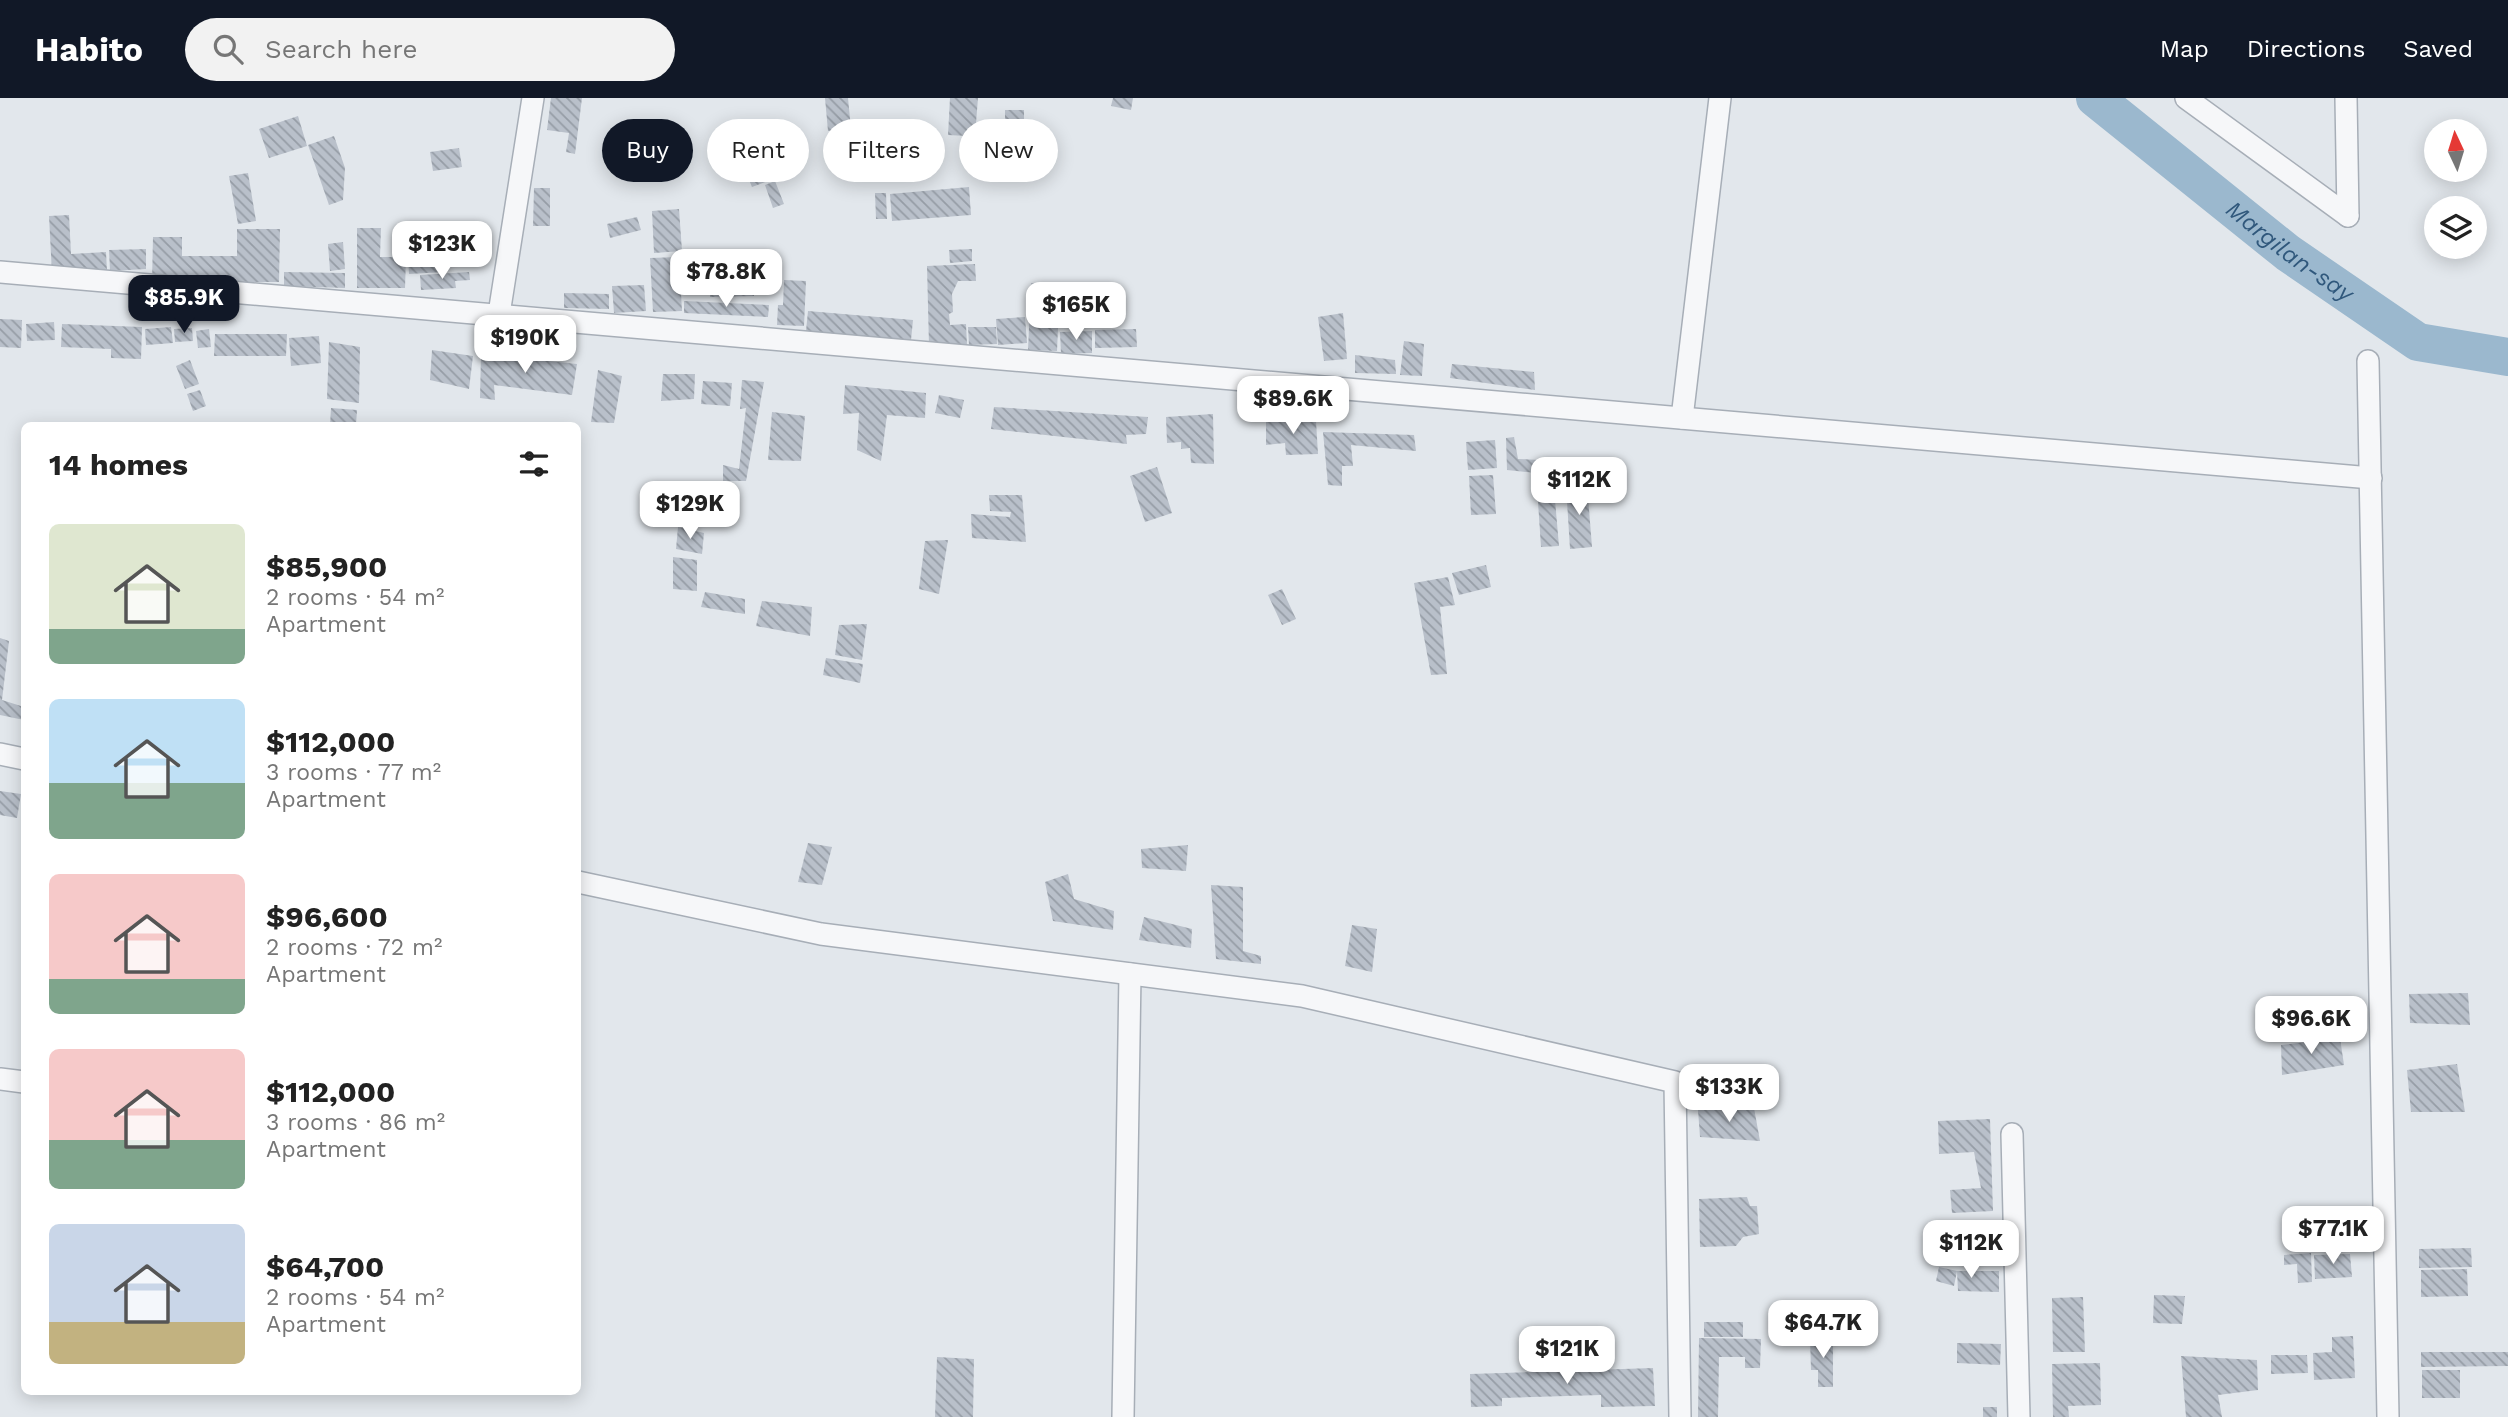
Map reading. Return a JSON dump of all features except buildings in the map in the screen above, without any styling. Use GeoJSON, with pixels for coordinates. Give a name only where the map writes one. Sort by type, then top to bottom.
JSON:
{"type":"FeatureCollection","features":[{"type":"Feature","properties":{"kind":"street"},"geometry":{"type":"LineString","coordinates":[[499,314],[533,98]]}},
{"type":"Feature","properties":{"kind":"street"},"geometry":{"type":"LineString","coordinates":[[1682,418],[1720,98]]}},
{"type":"Feature","properties":{"kind":"street"},"geometry":{"type":"LineString","coordinates":[[2186,98],[2348,216],[2346,98]]}},
{"type":"Feature","properties":{"kind":"street"},"geometry":{"type":"LineString","coordinates":[[0,272],[2371,478]]}},
{"type":"Feature","properties":{"kind":"street"},"geometry":{"type":"LineString","coordinates":[[2368,361],[2388,1417]]}},
{"type":"Feature","properties":{"kind":"street"},"geometry":{"type":"LineString","coordinates":[[0,754],[21,759]]}},
{"type":"Feature","properties":{"kind":"street"},"geometry":{"type":"LineString","coordinates":[[581,883],[821,934],[1302,996],[1675,1082],[1680,1417]]}},
{"type":"Feature","properties":{"kind":"street"},"geometry":{"type":"LineString","coordinates":[[1123,1417],[1130,974]]}},
{"type":"Feature","properties":{"kind":"street"},"geometry":{"type":"LineString","coordinates":[[0,1079],[21,1082]]}},
{"type":"Feature","properties":{"kind":"street"},"geometry":{"type":"LineString","coordinates":[[2012,1134],[2019,1417]]}},
{"type":"Feature","properties":{"kind":"waterway","name":"Margilan-say"},"geometry":{"type":"LineString","coordinates":[[2095,98],[2288,253],[2418,342],[2508,357]]}}]}
